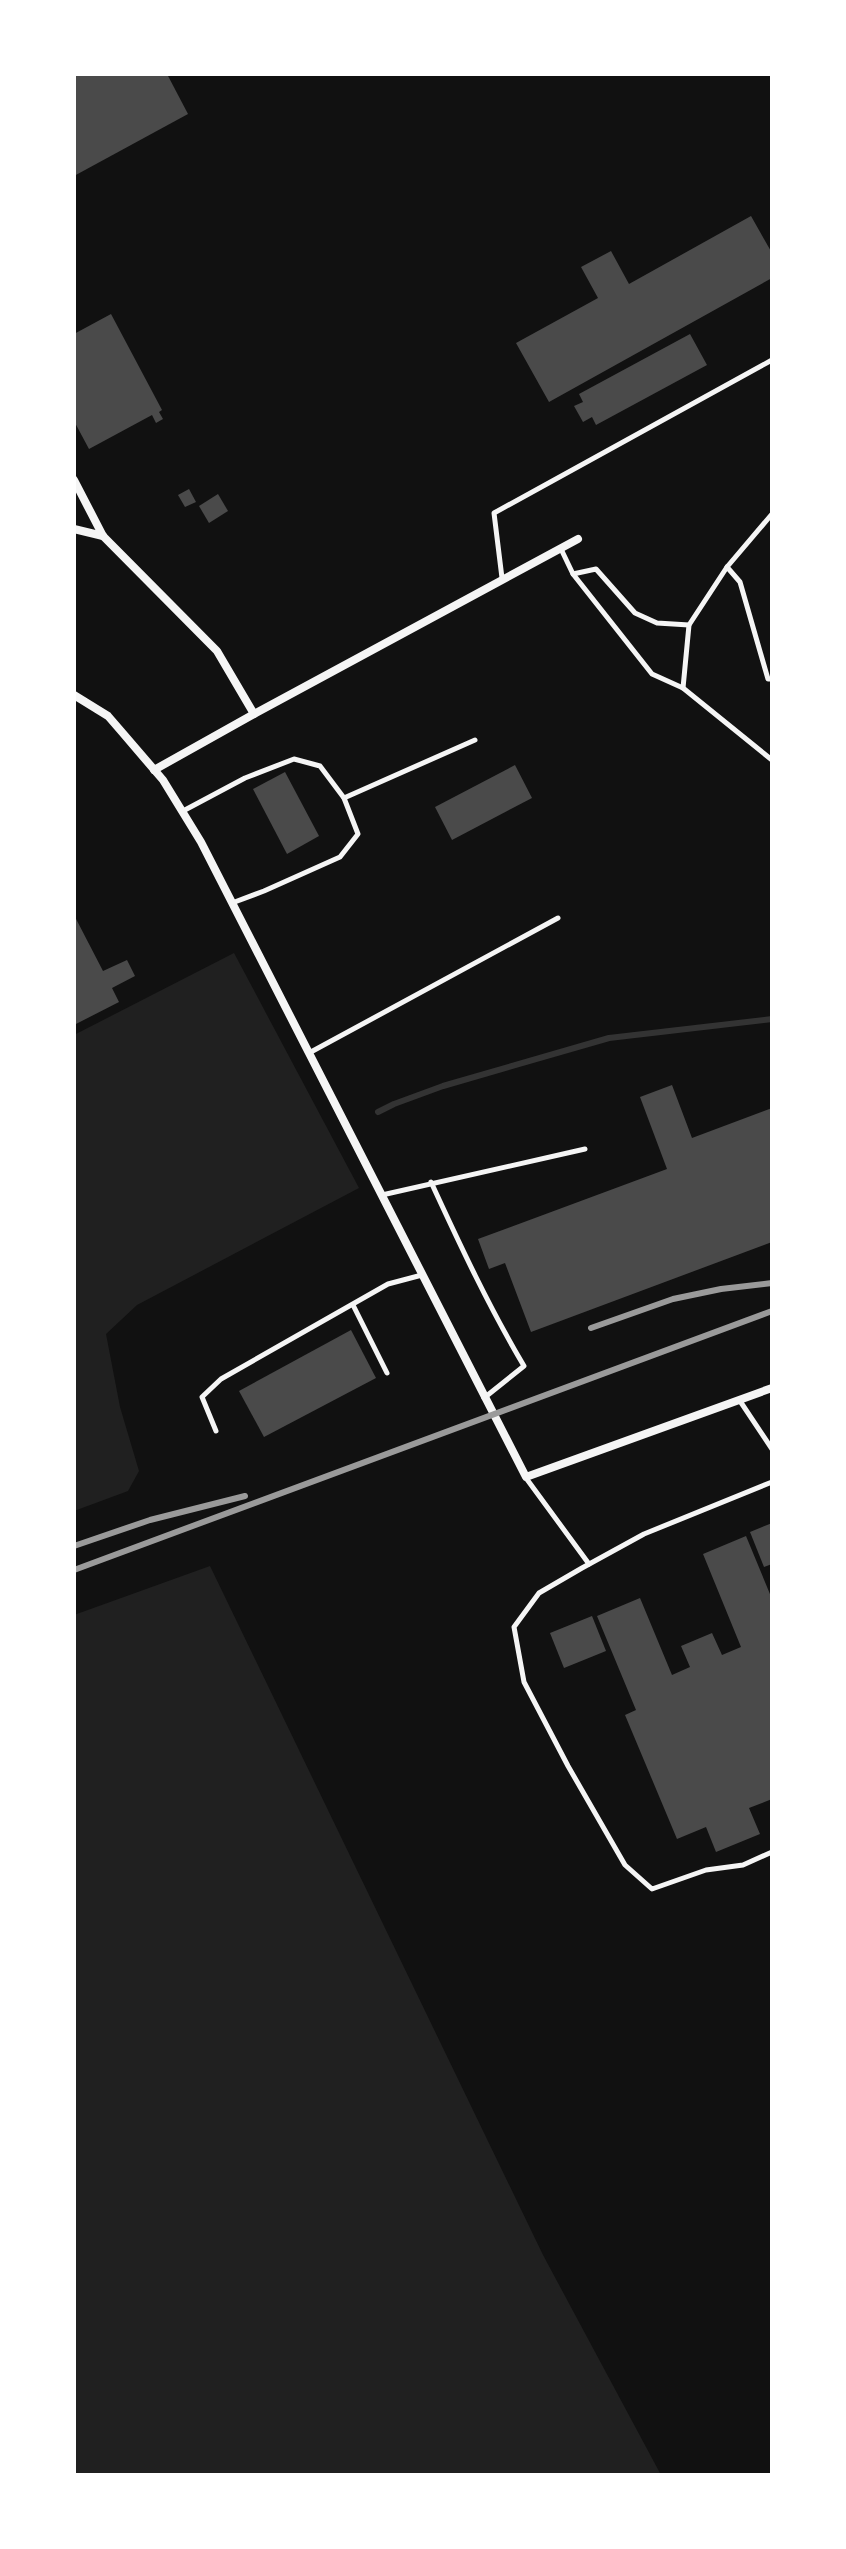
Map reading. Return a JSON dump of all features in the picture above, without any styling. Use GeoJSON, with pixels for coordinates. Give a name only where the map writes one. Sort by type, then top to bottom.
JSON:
{"type":"FeatureCollection","features":[{"type":"Feature","properties":{"kind":"street"},"geometry":{"type":"LineString","coordinates":[[74,480],[103,536],[217,651],[254,714]]}},
{"type":"Feature","properties":{"kind":"street"},"geometry":{"type":"LineString","coordinates":[[74,529],[103,536]]}},
{"type":"Feature","properties":{"kind":"street"},"geometry":{"type":"LineString","coordinates":[[154,770],[578,539]]}},
{"type":"Feature","properties":{"kind":"street"},"geometry":{"type":"LineString","coordinates":[[74,695],[108,716],[154,770],[201,842],[526,1477],[772,1388]]}},
{"type":"Feature","properties":{"kind":"lane"},"geometry":{"type":"LineString","coordinates":[[502,578],[494,513],[772,360]]}},
{"type":"Feature","properties":{"kind":"lane"},"geometry":{"type":"LineString","coordinates":[[683,688],[689,625],[727,567],[772,514]]}},
{"type":"Feature","properties":{"kind":"lane"},"geometry":{"type":"LineString","coordinates":[[561,548],[573,574],[652,674],[683,688],[772,760]]}},
{"type":"Feature","properties":{"kind":"lane"},"geometry":{"type":"LineString","coordinates":[[727,567],[740,582],[768,679],[772,679]]}},
{"type":"Feature","properties":{"kind":"lane"},"geometry":{"type":"LineString","coordinates":[[573,574],[596,569],[635,613],[657,623],[689,625]]}},
{"type":"Feature","properties":{"kind":"lane"},"geometry":{"type":"LineString","coordinates":[[344,798],[475,740]]}},
{"type":"Feature","properties":{"kind":"lane"},"geometry":{"type":"LineString","coordinates":[[182,811],[245,778],[294,759],[320,766],[344,798],[358,834],[340,857],[232,903]]}},
{"type":"Feature","properties":{"kind":"lane"},"geometry":{"type":"LineString","coordinates":[[309,1053],[558,918]]}},
{"type":"Feature","properties":{"kind":"lane"},"geometry":{"type":"LineString","coordinates":[[382,1195],[585,1149]]}},
{"type":"Feature","properties":{"kind":"lane"},"geometry":{"type":"LineString","coordinates":[[431,1182],[482,1291],[524,1366],[484,1398]]}},
{"type":"Feature","properties":{"kind":"lane"},"geometry":{"type":"LineString","coordinates":[[216,1431],[202,1397],[221,1379],[388,1284],[422,1275]]}},
{"type":"Feature","properties":{"kind":"lane"},"geometry":{"type":"LineString","coordinates":[[353,1305],[387,1373]]}},
{"type":"Feature","properties":{"kind":"lane"},"geometry":{"type":"LineString","coordinates":[[740,1401],[772,1449]]}},
{"type":"Feature","properties":{"kind":"lane"},"geometry":{"type":"LineString","coordinates":[[526,1477],[589,1564]]}},
{"type":"Feature","properties":{"kind":"lane"},"geometry":{"type":"LineString","coordinates":[[772,1482],[644,1534],[589,1564],[539,1593],[514,1627],[524,1682],[568,1766],[625,1865],[652,1889],[706,1870],[743,1865],[772,1852]]}},
{"type":"Feature","properties":{"kind":"shaded area"},"geometry":{"type":"Polygon","coordinates":[[[234,953],[359,1188],[137,1305],[106,1334],[120,1407],[139,1471],[128,1491],[74,1511],[74,1035],[234,953]]]}},
{"type":"Feature","properties":{"kind":"shaded area"},"geometry":{"type":"Polygon","coordinates":[[[210,1566],[543,2255],[661,2475],[74,2475],[74,1615],[210,1566]]]}},
{"type":"Feature","properties":{"kind":"building"},"geometry":{"type":"Polygon","coordinates":[[[74,74],[167,74],[188,114],[74,176],[74,74]]]}},
{"type":"Feature","properties":{"kind":"building"},"geometry":{"type":"Polygon","coordinates":[[[751,216],[772,253],[772,278],[549,402],[516,343],[598,298],[581,267],[611,251],[629,284],[751,216]]]}},
{"type":"Feature","properties":{"kind":"building"},"geometry":{"type":"Polygon","coordinates":[[[111,314],[162,410],[159,412],[163,419],[156,423],[152,415],[89,449],[74,421],[74,334],[111,314]]]}},
{"type":"Feature","properties":{"kind":"building"},"geometry":{"type":"Polygon","coordinates":[[[690,334],[707,365],[596,425],[592,417],[583,422],[574,406],[583,402],[579,394],[690,334]]]}},
{"type":"Feature","properties":{"kind":"building"},"geometry":{"type":"Polygon","coordinates":[[[189,489],[196,502],[185,507],[178,495],[189,489]]]}},
{"type":"Feature","properties":{"kind":"building"},"geometry":{"type":"Polygon","coordinates":[[[218,494],[228,511],[209,523],[199,506],[218,494]]]}},
{"type":"Feature","properties":{"kind":"building"},"geometry":{"type":"Polygon","coordinates":[[[515,765],[532,798],[452,840],[435,807],[515,765]]]}},
{"type":"Feature","properties":{"kind":"building"},"geometry":{"type":"Polygon","coordinates":[[[285,772],[319,836],[287,854],[253,789],[285,772]]]}},
{"type":"Feature","properties":{"kind":"building"},"geometry":{"type":"Polygon","coordinates":[[[74,915],[103,971],[127,960],[135,976],[112,988],[119,1002],[74,1025],[74,915]]]}},
{"type":"Feature","properties":{"kind":"building"},"geometry":{"type":"Polygon","coordinates":[[[672,1085],[692,1138],[772,1108],[772,1242],[531,1332],[505,1263],[489,1269],[478,1239],[667,1169],[640,1097],[672,1085]]]}},
{"type":"Feature","properties":{"kind":"building"},"geometry":{"type":"Polygon","coordinates":[[[351,1330],[376,1378],[264,1437],[239,1391],[351,1330]]]}},
{"type":"Feature","properties":{"kind":"building"},"geometry":{"type":"Polygon","coordinates":[[[772,1523],[772,1564],[764,1567],[750,1532],[772,1523]]]}},
{"type":"Feature","properties":{"kind":"building"},"geometry":{"type":"Polygon","coordinates":[[[746,1536],[772,1599],[772,1799],[749,1808],[760,1834],[716,1852],[706,1827],[677,1839],[625,1715],[636,1710],[597,1616],[640,1598],[672,1675],[690,1667],[681,1646],[712,1633],[722,1655],[741,1647],[703,1554],[746,1536]]]}},
{"type":"Feature","properties":{"kind":"building"},"geometry":{"type":"Polygon","coordinates":[[[592,1616],[606,1651],[564,1668],[550,1633],[592,1616]]]}},
{"type":"Feature","properties":{"kind":"waterway"},"geometry":{"type":"LineString","coordinates":[[378,1112],[443,1086],[609,1038],[772,1019]]}},
{"type":"Feature","properties":{"kind":"railway"},"geometry":{"type":"LineString","coordinates":[[591,1328],[673,1299],[772,1283]]}},
{"type":"Feature","properties":{"kind":"railway"},"geometry":{"type":"LineString","coordinates":[[74,1570],[772,1311]]}},
{"type":"Feature","properties":{"kind":"railway"},"geometry":{"type":"LineString","coordinates":[[74,1546],[150,1520],[245,1496]]}}]}
